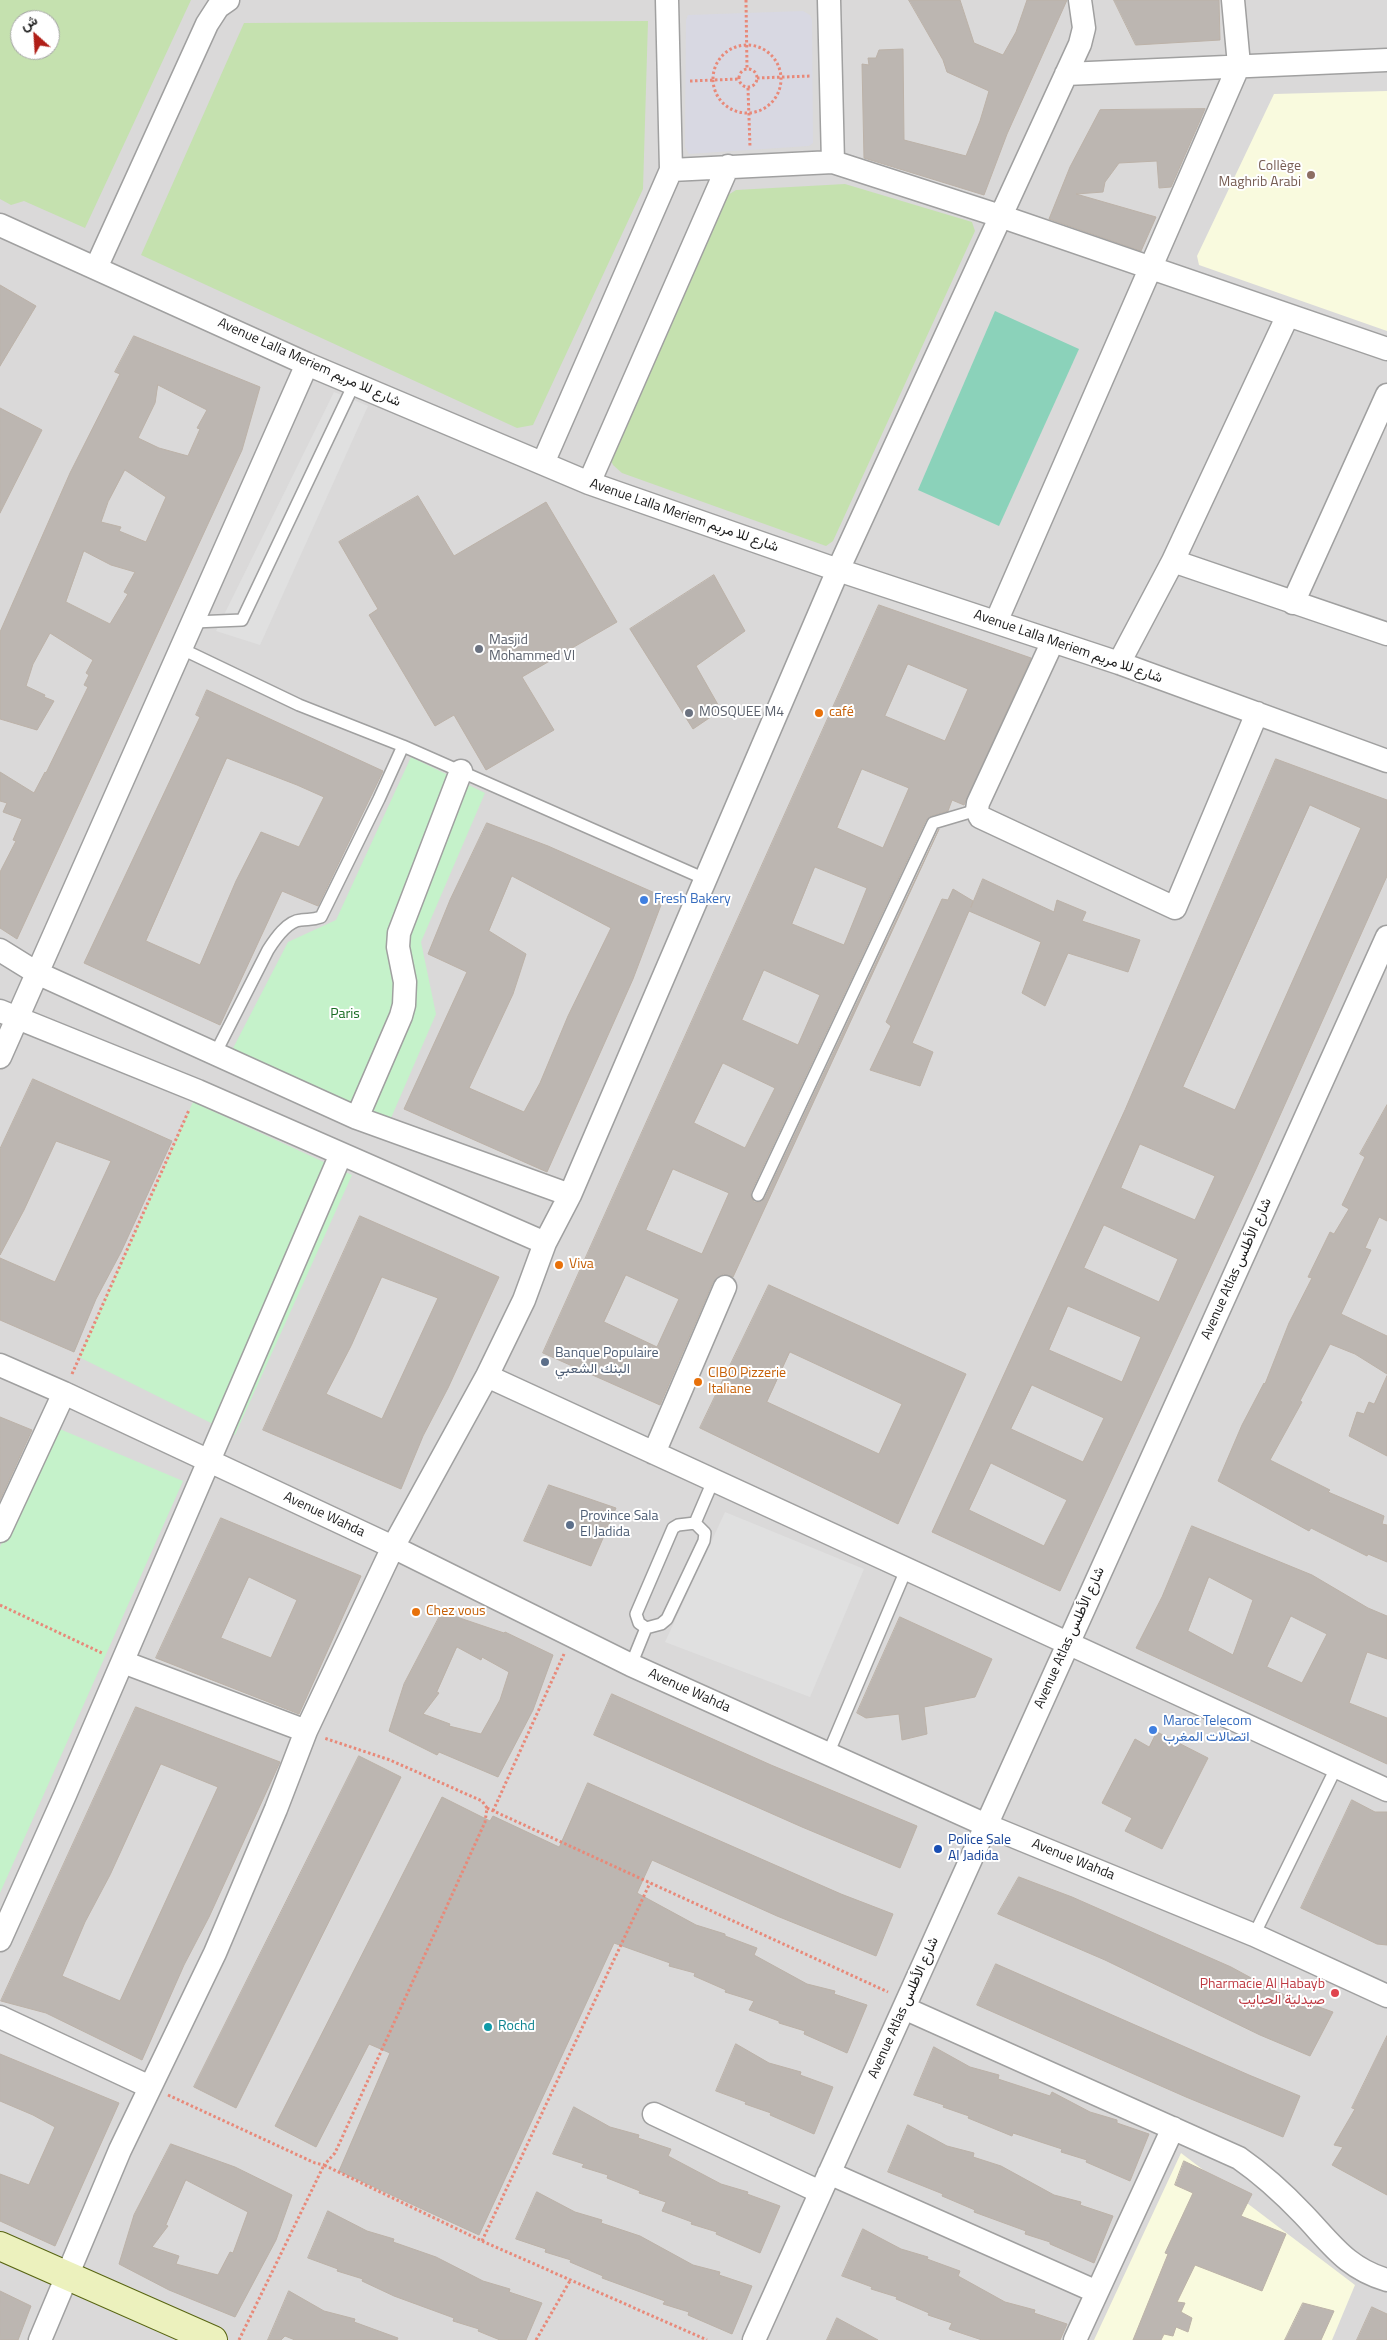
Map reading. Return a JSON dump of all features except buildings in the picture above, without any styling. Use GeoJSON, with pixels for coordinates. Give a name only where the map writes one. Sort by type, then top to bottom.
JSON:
{"type":"FeatureCollection","features":[{"type":"Feature","properties":{"kind":"street"},"geometry":{"type":"LineString","coordinates":[[96,268],[207,24],[218,8],[228,0]]}},
{"type":"Feature","properties":{"kind":"street"},"geometry":{"type":"LineString","coordinates":[[544,463],[671,170],[667,0]]}},
{"type":"Feature","properties":{"kind":"street"},"geometry":{"type":"LineString","coordinates":[[829,0],[833,162]]}},
{"type":"Feature","properties":{"kind":"street"},"geometry":{"type":"LineString","coordinates":[[40,2340],[150,2087],[215,1953],[276,1809],[306,1731],[393,1547],[487,1376],[524,1300],[544,1243],[570,1195],[838,570],[1080,44],[1084,28],[1080,0]]}},
{"type":"Feature","properties":{"kind":"street"},"geometry":{"type":"LineString","coordinates":[[996,622],[1239,65],[1233,0]]}},
{"type":"Feature","properties":{"kind":"street"},"geometry":{"type":"LineString","coordinates":[[1066,74],[1387,60]]}},
{"type":"Feature","properties":{"kind":"street"},"geometry":{"type":"LineString","coordinates":[[671,170],[833,162],[1000,216],[1387,349]]}},
{"type":"Feature","properties":{"kind":"street"},"geometry":{"type":"LineString","coordinates":[[589,483],[728,166]]}},
{"type":"Feature","properties":{"kind":"street","name":"Avenue Lalla Meriem شارع للا مريم"},"geometry":{"type":"LineString","coordinates":[[0,225],[307,364],[589,483],[838,570],[1119,663],[1387,761]]}},
{"type":"Feature","properties":{"kind":"street"},"geometry":{"type":"LineString","coordinates":[[1119,663],[1172,561],[1288,315]]}},
{"type":"Feature","properties":{"kind":"street"},"geometry":{"type":"LineString","coordinates":[[0,1057],[9,1015],[37,973],[307,364]]}},
{"type":"Feature","properties":{"kind":"street"},"geometry":{"type":"LineString","coordinates":[[1293,603],[1387,395]]}},
{"type":"Feature","properties":{"kind":"street"},"geometry":{"type":"LineString","coordinates":[[1172,561],[1387,634]]}},
{"type":"Feature","properties":{"kind":"street"},"geometry":{"type":"LineString","coordinates":[[1053,641],[978,803],[977,810],[980,817],[1175,908],[1257,713]]}},
{"type":"Feature","properties":{"kind":"street"},"geometry":{"type":"LineString","coordinates":[[357,1118],[401,1016],[405,993],[398,947],[399,933],[461,771]]}},
{"type":"Feature","properties":{"kind":"street","name":"Avenue Atlas شارع الأطلس"},"geometry":{"type":"LineString","coordinates":[[754,2340],[1068,1644],[1379,974],[1387,937]]}},
{"type":"Feature","properties":{"kind":"street"},"geometry":{"type":"LineString","coordinates":[[0,950],[37,973],[357,1118],[570,1195]]}},
{"type":"Feature","properties":{"kind":"street"},"geometry":{"type":"LineString","coordinates":[[9,1015],[198,1091],[544,1243]]}},
{"type":"Feature","properties":{"kind":"street"},"geometry":{"type":"LineString","coordinates":[[0,1940],[210,1461],[340,1154]]}},
{"type":"Feature","properties":{"kind":"street"},"geometry":{"type":"LineString","coordinates":[[654,1453],[725,1287]]}},
{"type":"Feature","properties":{"kind":"street","name":"Avenue Wahda"},"geometry":{"type":"LineString","coordinates":[[0,1365],[64,1392],[393,1547],[631,1666],[986,1825],[1254,1934],[1387,1996]]}},
{"type":"Feature","properties":{"kind":"street"},"geometry":{"type":"LineString","coordinates":[[487,1376],[1387,1790]]}},
{"type":"Feature","properties":{"kind":"street"},"geometry":{"type":"LineString","coordinates":[[0,1530],[64,1392]]}},
{"type":"Feature","properties":{"kind":"street"},"geometry":{"type":"LineString","coordinates":[[123,1662],[306,1731]]}},
{"type":"Feature","properties":{"kind":"street"},"geometry":{"type":"LineString","coordinates":[[905,2005],[1239,2158],[1254,2168],[1304,2214],[1340,2254],[1361,2271],[1387,2280]]}},
{"type":"Feature","properties":{"kind":"street"},"geometry":{"type":"LineString","coordinates":[[0,2017],[150,2087]]}},
{"type":"Feature","properties":{"kind":"street"},"geometry":{"type":"LineString","coordinates":[[654,2114],[1097,2292]]}},
{"type":"Feature","properties":{"kind":"street"},"geometry":{"type":"LineString","coordinates":[[1075,2340],[1172,2128]]}},
{"type":"Feature","properties":{"kind":"street"},"geometry":{"type":"LineString","coordinates":[[0,2246],[68,2274],[213,2340]]}},
{"type":"Feature","properties":{"kind":"lane"},"geometry":{"type":"LineString","coordinates":[[194,622],[242,620],[354,384]]}},
{"type":"Feature","properties":{"kind":"lane"},"geometry":{"type":"LineString","coordinates":[[182,649],[299,704],[461,771],[705,879]]}},
{"type":"Feature","properties":{"kind":"lane"},"geometry":{"type":"LineString","coordinates":[[215,1054],[277,936],[291,924],[300,920],[311,921],[321,917],[403,746]]}},
{"type":"Feature","properties":{"kind":"lane"},"geometry":{"type":"LineString","coordinates":[[758,1195],[933,822],[977,810]]}},
{"type":"Feature","properties":{"kind":"lane"},"geometry":{"type":"LineString","coordinates":[[695,1523],[713,1481]]}},
{"type":"Feature","properties":{"kind":"lane"},"geometry":{"type":"LineString","coordinates":[[646,1628],[639,1623],[636,1614],[674,1528],[678,1525],[695,1523]]}},
{"type":"Feature","properties":{"kind":"lane"},"geometry":{"type":"LineString","coordinates":[[646,1628],[661,1624],[667,1619],[704,1541],[705,1533],[695,1523]]}},
{"type":"Feature","properties":{"kind":"lane"},"geometry":{"type":"LineString","coordinates":[[828,1754],[906,1570]]}},
{"type":"Feature","properties":{"kind":"lane"},"geometry":{"type":"LineString","coordinates":[[631,1666],[646,1628]]}},
{"type":"Feature","properties":{"kind":"lane"},"geometry":{"type":"LineString","coordinates":[[1254,1934],[1337,1766]]}},
{"type":"Feature","properties":{"kind":"path"},"geometry":{"type":"LineString","coordinates":[[746,0],[748,69]]}},
{"type":"Feature","properties":{"kind":"path"},"geometry":{"type":"LineString","coordinates":[[747,44],[764,48],[771,54],[780,68],[782,77],[779,92],[770,105],[756,112],[749,113],[740,112],[724,104],[718,97],[713,80],[716,65],[725,52],[747,44]]}},
{"type":"Feature","properties":{"kind":"path"},"geometry":{"type":"LineString","coordinates":[[748,69],[754,72],[757,78],[754,85],[748,88],[741,85],[738,79],[741,72],[748,69]]}},
{"type":"Feature","properties":{"kind":"path"},"geometry":{"type":"LineString","coordinates":[[757,78],[831,75]]}},
{"type":"Feature","properties":{"kind":"path"},"geometry":{"type":"LineString","coordinates":[[669,82],[738,79]]}},
{"type":"Feature","properties":{"kind":"path"},"geometry":{"type":"LineString","coordinates":[[748,88],[750,165]]}},
{"type":"Feature","properties":{"kind":"path"},"geometry":{"type":"LineString","coordinates":[[64,1392],[198,1091]]}},
{"type":"Feature","properties":{"kind":"path"},"geometry":{"type":"LineString","coordinates":[[0,1606],[123,1662]]}},
{"type":"Feature","properties":{"kind":"path"},"geometry":{"type":"LineString","coordinates":[[493,1811],[572,1636]]}},
{"type":"Feature","properties":{"kind":"path"},"geometry":{"type":"LineString","coordinates":[[239,2340],[324,2165],[330,2161],[340,2144],[485,1822],[487,1808],[482,1801],[390,1760],[306,1731]]}},
{"type":"Feature","properties":{"kind":"path"},"geometry":{"type":"LineString","coordinates":[[487,1808],[650,1883],[905,2005]]}},
{"type":"Feature","properties":{"kind":"path"},"geometry":{"type":"LineString","coordinates":[[482,2241],[650,1883]]}},
{"type":"Feature","properties":{"kind":"path"},"geometry":{"type":"LineString","coordinates":[[150,2087],[324,2165],[482,2241],[707,2340]]}},
{"type":"Feature","properties":{"kind":"path"},"geometry":{"type":"LineString","coordinates":[[536,2340],[571,2279]]}},
{"type":"Feature","properties":{"kind":"shaded area"},"geometry":{"type":"Polygon","coordinates":[[[0,0],[1387,0],[1387,2340],[0,2340],[0,0]]]}},
{"type":"Feature","properties":{"kind":"shaded area"},"geometry":{"type":"Polygon","coordinates":[[[803,11],[810,15],[812,20],[813,143],[809,146],[689,154],[685,147],[686,20],[688,15],[803,11]]]}},
{"type":"Feature","properties":{"kind":"shaded area","name":"Collège Maghrib Arabi"},"geometry":{"type":"Polygon","coordinates":[[[1387,91],[1387,331],[1199,265],[1197,256],[1274,94],[1387,91]]]}},
{"type":"Feature","properties":{"kind":"shaded area"},"geometry":{"type":"Polygon","coordinates":[[[334,392],[368,406],[260,645],[216,631],[334,392]]]}},
{"type":"Feature","properties":{"kind":"shaded area"},"geometry":{"type":"Polygon","coordinates":[[[725,1512],[864,1569],[810,1697],[665,1642],[725,1512]]]}},
{"type":"Feature","properties":{"kind":"shaded area"},"geometry":{"type":"Polygon","coordinates":[[[1181,2153],[1355,2285],[1332,2340],[1094,2340],[1181,2153]]]}},
{"type":"Feature","properties":{"kind":"green space"},"geometry":{"type":"Polygon","coordinates":[[[0,0],[191,0],[85,228],[24,201],[11,205],[0,199],[0,0]]]}},
{"type":"Feature","properties":{"kind":"green space"},"geometry":{"type":"Polygon","coordinates":[[[648,21],[643,189],[533,425],[517,428],[141,255],[244,23],[648,21]]]}},
{"type":"Feature","properties":{"kind":"green space"},"geometry":{"type":"Polygon","coordinates":[[[845,184],[972,222],[975,231],[833,541],[826,546],[622,473],[613,465],[610,458],[722,202],[736,190],[845,184]]]}},
{"type":"Feature","properties":{"kind":"green space"},"geometry":{"type":"Polygon","coordinates":[[[995,311],[1079,349],[999,526],[918,490],[995,311]]]}},
{"type":"Feature","properties":{"kind":"green space","name":"Paris"},"geometry":{"type":"Polygon","coordinates":[[[411,757],[485,793],[421,942],[436,1014],[388,1125],[229,1056],[288,942],[336,920],[411,757]]]}},
{"type":"Feature","properties":{"kind":"green space"},"geometry":{"type":"Polygon","coordinates":[[[193,1102],[352,1175],[235,1435],[79,1357],[193,1102]]]}},
{"type":"Feature","properties":{"kind":"green space"},"geometry":{"type":"Polygon","coordinates":[[[55,1427],[183,1481],[0,1893],[0,1547],[55,1427]]]}},
{"type":"Feature","properties":{"kind":"place","name":"Collège Maghrib Arabi"},"geometry":{"type":"Point","coordinates":[1311,175]}},
{"type":"Feature","properties":{"kind":"place","name":"Masjid Mohammed VI"},"geometry":{"type":"Point","coordinates":[479,649]}},
{"type":"Feature","properties":{"kind":"place","name":"MOSQUEE M4"},"geometry":{"type":"Point","coordinates":[689,713]}},
{"type":"Feature","properties":{"kind":"place","name":"café"},"geometry":{"type":"Point","coordinates":[819,713]}},
{"type":"Feature","properties":{"kind":"place","name":"Fresh Bakery"},"geometry":{"type":"Point","coordinates":[644,900]}},
{"type":"Feature","properties":{"kind":"place","name":"Viva"},"geometry":{"type":"Point","coordinates":[559,1265]}},
{"type":"Feature","properties":{"kind":"place","name":"Banque Populaire البنك الشعبي"},"geometry":{"type":"Point","coordinates":[545,1362]}},
{"type":"Feature","properties":{"kind":"place","name":"CIBO Pizzerie Italiane"},"geometry":{"type":"Point","coordinates":[698,1382]}},
{"type":"Feature","properties":{"kind":"place","name":"Province Sala El Jadida"},"geometry":{"type":"Point","coordinates":[570,1525]}},
{"type":"Feature","properties":{"kind":"place","name":"Chez vous"},"geometry":{"type":"Point","coordinates":[416,1612]}},
{"type":"Feature","properties":{"kind":"place","name":"Maroc Telecom اتصالات المغرب"},"geometry":{"type":"Point","coordinates":[1153,1730]}},
{"type":"Feature","properties":{"kind":"place","name":"Police Sale Al Jadida"},"geometry":{"type":"Point","coordinates":[938,1849]}},
{"type":"Feature","properties":{"kind":"place","name":"Pharmacie Al Habayb صيدلية الحبايب"},"geometry":{"type":"Point","coordinates":[1335,1993]}},
{"type":"Feature","properties":{"kind":"place","name":"Rochd"},"geometry":{"type":"Point","coordinates":[488,2027]}}]}
